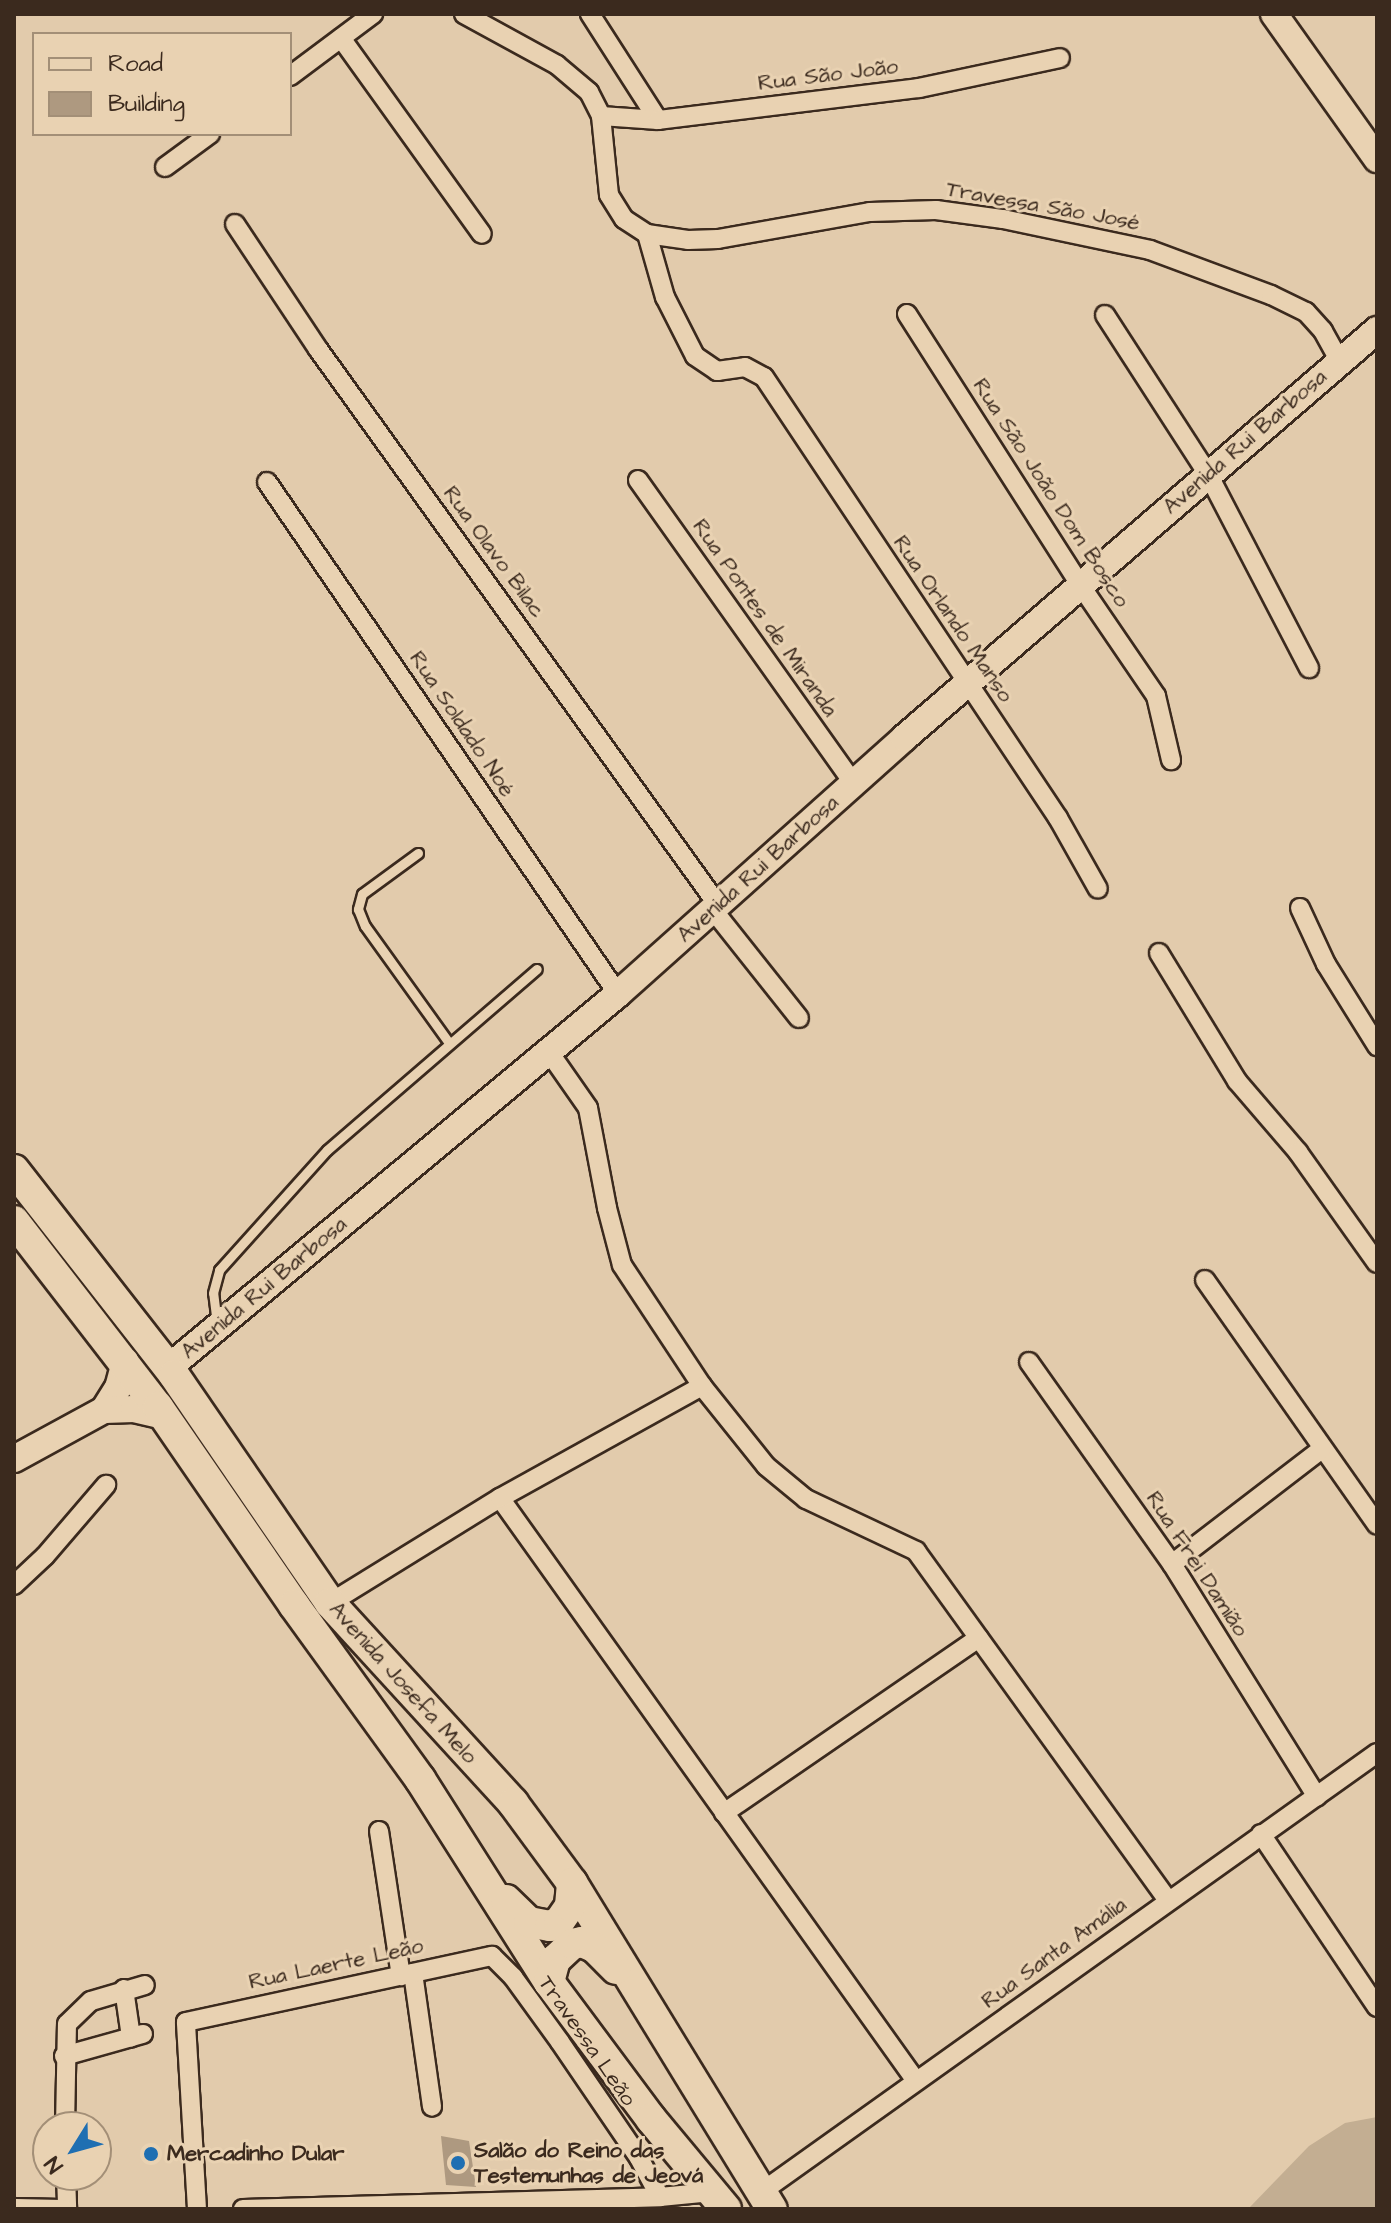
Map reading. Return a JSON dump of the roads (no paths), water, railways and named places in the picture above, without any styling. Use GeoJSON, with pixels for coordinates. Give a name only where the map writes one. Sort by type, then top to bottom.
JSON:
{"type":"FeatureCollection","features":[{"type":"Feature","properties":{"kind":"main road","name":"Avenida Josefa Melo"},"geometry":{"type":"LineString","coordinates":[[14,1170],[168,1368],[330,1603],[513,1803],[572,1883],[766,2201]]}},
{"type":"Feature","properties":{"kind":"main road","name":"Avenida Josefa Melo"},"geometry":{"type":"LineString","coordinates":[[14,1221],[125,1361],[294,1605],[420,1779],[549,1982],[570,2034],[719,2200]]}},
{"type":"Feature","properties":{"kind":"main road"},"geometry":{"type":"LineString","coordinates":[[479,1872],[520,1915],[539,1925],[550,1926],[565,1915],[573,1895],[572,1883]]}},
{"type":"Feature","properties":{"kind":"main road"},"geometry":{"type":"LineString","coordinates":[[549,1982],[555,1960],[572,1944],[582,1942],[594,1947],[645,2000]]}},
{"type":"Feature","properties":{"kind":"street"},"geometry":{"type":"LineString","coordinates":[[292,75],[373,14]]}},
{"type":"Feature","properties":{"kind":"street"},"geometry":{"type":"LineString","coordinates":[[464,14],[574,76],[589,92],[601,116],[609,195],[624,219],[647,234]]}},
{"type":"Feature","properties":{"kind":"street"},"geometry":{"type":"LineString","coordinates":[[590,14],[658,120]]}},
{"type":"Feature","properties":{"kind":"street"},"geometry":{"type":"LineString","coordinates":[[1274,14],[1377,159]]}},
{"type":"Feature","properties":{"kind":"street"},"geometry":{"type":"LineString","coordinates":[[341,38],[482,234]]}},
{"type":"Feature","properties":{"kind":"street","name":"Rua São João"},"geometry":{"type":"LineString","coordinates":[[601,116],[658,120],[919,88],[1060,58]]}},
{"type":"Feature","properties":{"kind":"street"},"geometry":{"type":"LineString","coordinates":[[165,167],[207,136]]}},
{"type":"Feature","properties":{"kind":"street","name":"Travessa São José"},"geometry":{"type":"LineString","coordinates":[[647,234],[688,240],[718,239],[870,212],[936,210],[1003,219],[1150,250],[1271,295],[1306,312],[1323,331],[1339,360]]}},
{"type":"Feature","properties":{"kind":"street","name":"Rua Olavo Bilac"},"geometry":{"type":"LineString","coordinates":[[235,224],[327,362],[716,908],[799,1018]]}},
{"type":"Feature","properties":{"kind":"street","name":"Rua Orlando Manso"},"geometry":{"type":"LineString","coordinates":[[647,234],[665,297],[695,356],[717,371],[745,367],[764,377],[1058,818],[1098,889]]}},
{"type":"Feature","properties":{"kind":"street","name":"Rua São João Dom Bosco"},"geometry":{"type":"LineString","coordinates":[[907,314],[1081,586],[1156,696],[1171,760]]}},
{"type":"Feature","properties":{"kind":"street"},"geometry":{"type":"LineString","coordinates":[[1105,315],[1208,474],[1309,668]]}},
{"type":"Feature","properties":{"kind":"street","name":"Avenida Rui Barbosa"},"geometry":{"type":"LineString","coordinates":[[168,1368],[618,994],[966,684],[1377,330]]}},
{"type":"Feature","properties":{"kind":"street","name":"Rua Pontes de Miranda"},"geometry":{"type":"LineString","coordinates":[[638,480],[853,783]]}},
{"type":"Feature","properties":{"kind":"street","name":"Rua Soldado Noé"},"geometry":{"type":"LineString","coordinates":[[267,482],[618,994]]}},
{"type":"Feature","properties":{"kind":"street"},"geometry":{"type":"LineString","coordinates":[[1300,908],[1326,964],[1377,1046]]}},
{"type":"Feature","properties":{"kind":"street"},"geometry":{"type":"LineString","coordinates":[[1159,953],[1237,1081],[1298,1152],[1377,1263]]}},
{"type":"Feature","properties":{"kind":"street"},"geometry":{"type":"LineString","coordinates":[[549,1052],[588,1108],[607,1208],[622,1265],[702,1386],[766,1466],[806,1499],[916,1551],[1168,1901]]}},
{"type":"Feature","properties":{"kind":"street"},"geometry":{"type":"LineString","coordinates":[[1205,1280],[1377,1525]]}},
{"type":"Feature","properties":{"kind":"street"},"geometry":{"type":"LineString","coordinates":[[104,1410],[118,1388],[125,1361]]}},
{"type":"Feature","properties":{"kind":"street","name":"Rua Frei Damião"},"geometry":{"type":"LineString","coordinates":[[1029,1362],[1172,1564],[1317,1797]]}},
{"type":"Feature","properties":{"kind":"street"},"geometry":{"type":"LineString","coordinates":[[330,1603],[500,1498],[702,1386]]}},
{"type":"Feature","properties":{"kind":"street"},"geometry":{"type":"LineString","coordinates":[[14,1459],[104,1410],[128,1408],[164,1416]]}},
{"type":"Feature","properties":{"kind":"street"},"geometry":{"type":"LineString","coordinates":[[1172,1564],[1322,1449]]}},
{"type":"Feature","properties":{"kind":"street"},"geometry":{"type":"LineString","coordinates":[[14,1585],[45,1556],[106,1485]]}},
{"type":"Feature","properties":{"kind":"street"},"geometry":{"type":"LineString","coordinates":[[500,1498],[916,2081]]}},
{"type":"Feature","properties":{"kind":"street"},"geometry":{"type":"LineString","coordinates":[[724,1813],[979,1638]]}},
{"type":"Feature","properties":{"kind":"street","name":"Rua Santa Amália"},"geometry":{"type":"LineString","coordinates":[[766,2201],[916,2081],[1377,1753]]}},
{"type":"Feature","properties":{"kind":"street"},"geometry":{"type":"LineString","coordinates":[[379,1831],[432,2107]]}},
{"type":"Feature","properties":{"kind":"street"},"geometry":{"type":"LineString","coordinates":[[1261,1834],[1377,2007]]}},
{"type":"Feature","properties":{"kind":"street","name":"Rua Laerte Leão"},"geometry":{"type":"LineString","coordinates":[[197,2209],[186,2022],[487,1957],[495,1958]]}},
{"type":"Feature","properties":{"kind":"street","name":"Travessa Leão"},"geometry":{"type":"LineString","coordinates":[[495,1958],[570,2034],[660,2197]]}},
{"type":"Feature","properties":{"kind":"street"},"geometry":{"type":"LineString","coordinates":[[65,2111],[64,2032],[74,2015],[91,2001],[145,1985]]}},
{"type":"Feature","properties":{"kind":"street"},"geometry":{"type":"LineString","coordinates":[[64,2056],[137,2036],[124,1989]]}},
{"type":"Feature","properties":{"kind":"street"},"geometry":{"type":"LineString","coordinates":[[243,2209],[660,2197],[719,2200]]}},
{"type":"Feature","properties":{"kind":"street"},"geometry":{"type":"LineString","coordinates":[[14,2208],[66,2209]]}},
{"type":"Feature","properties":{"kind":"lane"},"geometry":{"type":"LineString","coordinates":[[418,853],[362,894],[358,909],[365,926],[449,1043]]}},
{"type":"Feature","properties":{"kind":"lane"},"geometry":{"type":"LineString","coordinates":[[217,1327],[213,1293],[219,1270],[327,1150],[537,969]]}},
{"type":"Feature","properties":{"kind":"place","name":"Mercadinho Dular"},"geometry":{"type":"Point","coordinates":[151,2154]}},
{"type":"Feature","properties":{"kind":"place","name":"Salão do Reino das Testemunhas de Jeová"},"geometry":{"type":"Point","coordinates":[458,2163]}}]}
